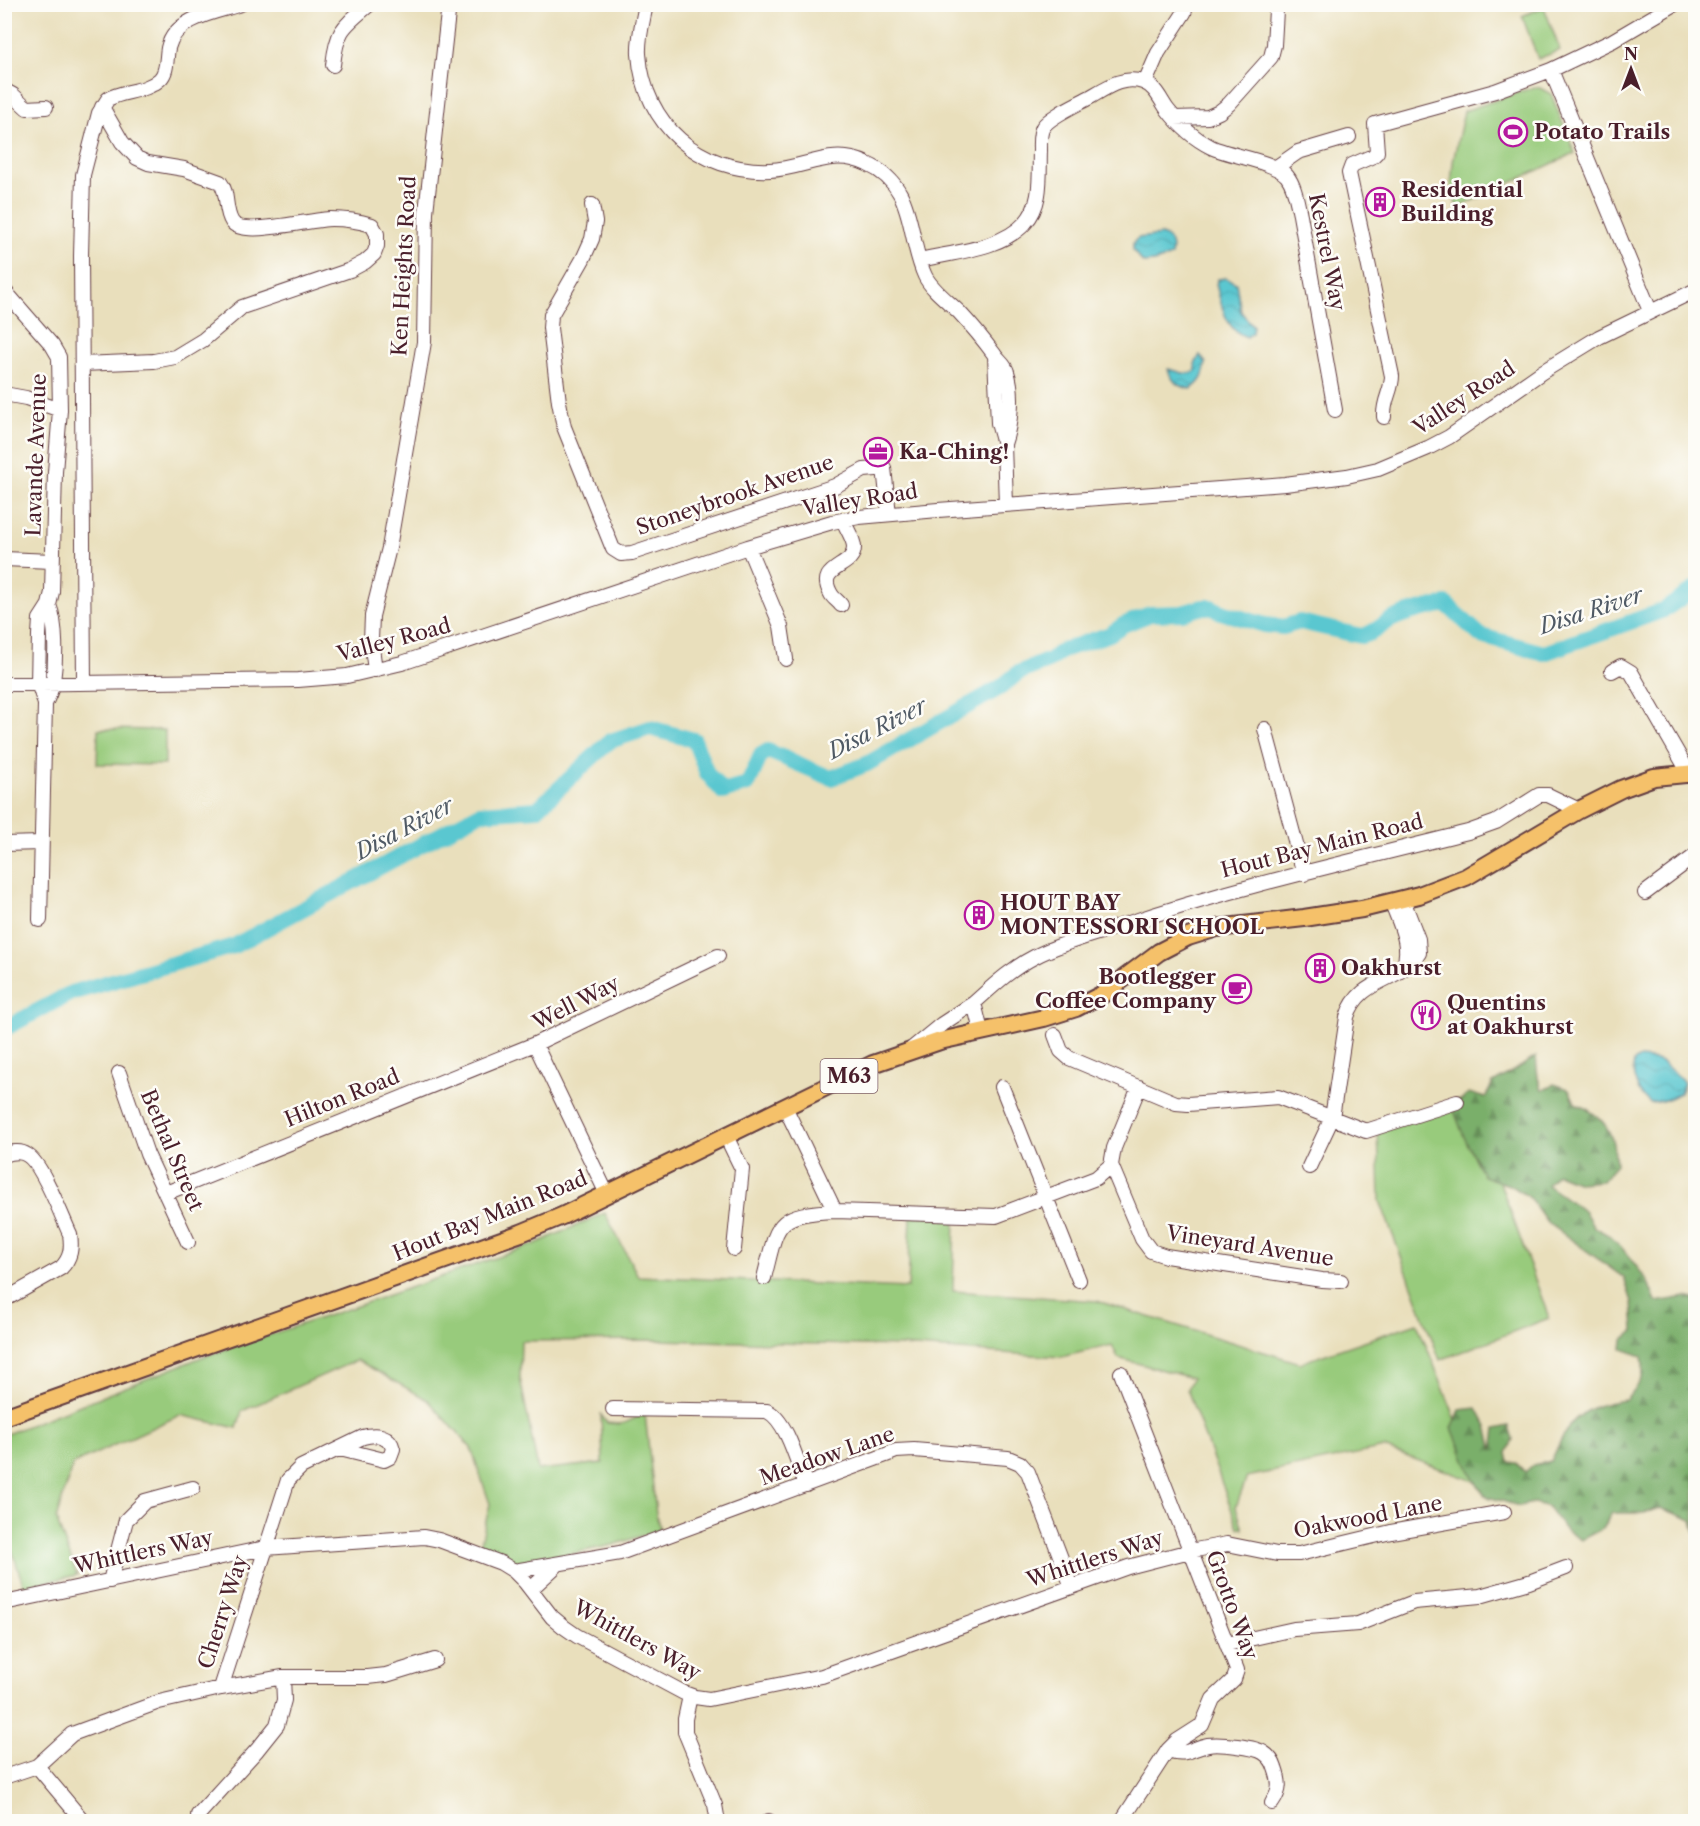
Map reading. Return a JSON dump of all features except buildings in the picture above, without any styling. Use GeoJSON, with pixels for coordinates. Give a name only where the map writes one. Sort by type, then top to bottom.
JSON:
{"type":"FeatureCollection","features":[{"type":"Feature","properties":{"kind":"main road","name":"Hout Bay Main Road"},"geometry":{"type":"LineString","coordinates":[[4,1417],[521,1233],[562,1216],[873,1065],[909,1051],[1076,1008],[1102,994],[1172,944],[1194,934],[1217,928],[1325,916],[1397,902],[1439,889],[1466,877],[1579,810],[1632,784],[1654,777],[1692,773]]}},
{"type":"Feature","properties":{"kind":"street"},"geometry":{"type":"LineString","coordinates":[[84,683],[82,181],[94,129],[102,107],[113,96],[146,88],[165,72],[169,42],[188,21],[242,4]]}},
{"type":"Feature","properties":{"kind":"street"},"geometry":{"type":"LineString","coordinates":[[333,65],[335,42],[342,29],[370,4]]}},
{"type":"Feature","properties":{"kind":"street","name":"Ken Heights Road"},"geometry":{"type":"LineString","coordinates":[[375,670],[371,640],[372,616],[393,527],[424,342],[427,203],[449,4]]}},
{"type":"Feature","properties":{"kind":"street"},"geometry":{"type":"LineString","coordinates":[[646,4],[639,48],[642,77],[656,110],[679,139],[706,158],[740,168],[780,169],[835,157],[852,159],[870,165],[893,182],[904,199],[920,260],[929,281],[975,329],[995,356],[998,423],[1005,446],[1006,505]]}},
{"type":"Feature","properties":{"kind":"street"},"geometry":{"type":"LineString","coordinates":[[1145,83],[1158,54],[1187,4]]}},
{"type":"Feature","properties":{"kind":"street"},"geometry":{"type":"LineString","coordinates":[[1175,118],[1208,117],[1220,112],[1260,71],[1273,52],[1276,10],[1279,4]]}},
{"type":"Feature","properties":{"kind":"street"},"geometry":{"type":"LineString","coordinates":[[1384,417],[1383,406],[1392,382],[1392,375],[1349,173],[1352,165],[1376,154],[1378,142],[1374,128],[1377,123],[1496,91],[1551,70],[1612,41],[1675,4]]}},
{"type":"Feature","properties":{"kind":"street"},"geometry":{"type":"LineString","coordinates":[[1551,70],[1650,311]]}},
{"type":"Feature","properties":{"kind":"street"},"geometry":{"type":"LineString","coordinates":[[920,260],[996,243],[1016,233],[1033,215],[1037,203],[1041,134],[1045,125],[1116,83],[1133,81],[1145,83],[1153,89],[1191,135],[1203,144],[1275,168],[1298,152],[1348,137]]}},
{"type":"Feature","properties":{"kind":"street"},"geometry":{"type":"LineString","coordinates":[[4,90],[14,95],[27,108],[46,107]]}},
{"type":"Feature","properties":{"kind":"street"},"geometry":{"type":"LineString","coordinates":[[82,364],[154,361],[175,357],[203,340],[242,307],[358,266],[374,254],[377,242],[376,230],[372,225],[348,220],[312,220],[247,229],[237,226],[230,218],[224,187],[220,182],[184,169],[148,163],[137,158],[122,142],[102,107]]}},
{"type":"Feature","properties":{"kind":"street","name":"Kestrel Way"},"geometry":{"type":"LineString","coordinates":[[1275,168],[1287,176],[1294,190],[1335,410]]}},
{"type":"Feature","properties":{"kind":"street","name":"Stoneybrook Avenue"},"geometry":{"type":"LineString","coordinates":[[592,205],[595,222],[592,239],[551,315],[550,328],[564,427],[612,549],[621,554],[632,553],[825,489],[864,470],[876,469],[885,515]]}},
{"type":"Feature","properties":{"kind":"street","name":"Lavande Avenue"},"geometry":{"type":"LineString","coordinates":[[4,290],[56,351],[60,364],[60,410],[49,605],[54,619],[53,683]]}},
{"type":"Feature","properties":{"kind":"street","name":"Valley Road"},"geometry":{"type":"LineString","coordinates":[[4,684],[298,680],[347,676],[447,648],[809,527],[843,520],[1285,484],[1347,476],[1378,469],[1418,453],[1449,437],[1575,351],[1695,290]]}},
{"type":"Feature","properties":{"kind":"street"},"geometry":{"type":"LineString","coordinates":[[4,394],[26,398],[60,410]]}},
{"type":"Feature","properties":{"kind":"street"},"geometry":{"type":"LineString","coordinates":[[841,605],[831,594],[827,578],[829,573],[849,558],[854,551],[854,544],[843,520]]}},
{"type":"Feature","properties":{"kind":"street"},"geometry":{"type":"LineString","coordinates":[[748,547],[781,626],[786,659]]}},
{"type":"Feature","properties":{"kind":"street"},"geometry":{"type":"LineString","coordinates":[[4,559],[52,561]]}},
{"type":"Feature","properties":{"kind":"street","name":"Lavande Avenue"},"geometry":{"type":"LineString","coordinates":[[38,683],[40,619],[49,605]]}},
{"type":"Feature","properties":{"kind":"street"},"geometry":{"type":"LineString","coordinates":[[39,653],[54,649]]}},
{"type":"Feature","properties":{"kind":"street"},"geometry":{"type":"LineString","coordinates":[[1612,671],[1621,666],[1631,672],[1692,773]]}},
{"type":"Feature","properties":{"kind":"street"},"geometry":{"type":"LineString","coordinates":[[38,683],[45,704]]}},
{"type":"Feature","properties":{"kind":"street"},"geometry":{"type":"LineString","coordinates":[[40,920],[45,704],[53,683]]}},
{"type":"Feature","properties":{"kind":"street"},"geometry":{"type":"LineString","coordinates":[[1266,729],[1304,874]]}},
{"type":"Feature","properties":{"kind":"street","name":"Hout Bay Main Road"},"geometry":{"type":"LineString","coordinates":[[909,1051],[942,1024],[974,1003],[1000,979],[1045,952],[1148,917],[1479,829],[1504,818],[1539,795],[1548,795],[1579,810]]}},
{"type":"Feature","properties":{"kind":"street"},"geometry":{"type":"LineString","coordinates":[[4,844],[41,843]]}},
{"type":"Feature","properties":{"kind":"street"},"geometry":{"type":"LineString","coordinates":[[1645,893],[1695,855]]}},
{"type":"Feature","properties":{"kind":"street"},"geometry":{"type":"LineString","coordinates":[[1310,1167],[1332,1118],[1349,1010],[1360,993],[1402,969],[1408,953],[1397,902]]}},
{"type":"Feature","properties":{"kind":"street","name":"Well Way"},"geometry":{"type":"LineString","coordinates":[[607,1194],[535,1044],[718,956]]}},
{"type":"Feature","properties":{"kind":"street"},"geometry":{"type":"LineString","coordinates":[[974,1003],[981,1031]]}},
{"type":"Feature","properties":{"kind":"street"},"geometry":{"type":"LineString","coordinates":[[1055,1035],[1061,1051],[1069,1058],[1182,1104],[1278,1097],[1368,1131],[1457,1102]]}},
{"type":"Feature","properties":{"kind":"street","name":"Hilton Road"},"geometry":{"type":"LineString","coordinates":[[166,1192],[535,1044]]}},
{"type":"Feature","properties":{"kind":"street","name":"Bethal Street"},"geometry":{"type":"LineString","coordinates":[[119,1073],[140,1137],[188,1242]]}},
{"type":"Feature","properties":{"kind":"street"},"geometry":{"type":"LineString","coordinates":[[1002,1087],[1079,1280]]}},
{"type":"Feature","properties":{"kind":"street"},"geometry":{"type":"LineString","coordinates":[[764,1278],[775,1235],[782,1223],[802,1214],[835,1211],[996,1216],[1096,1178],[1111,1166],[1114,1148],[1139,1087]]}},
{"type":"Feature","properties":{"kind":"street"},"geometry":{"type":"LineString","coordinates":[[785,1107],[835,1211]]}},
{"type":"Feature","properties":{"kind":"street"},"geometry":{"type":"LineString","coordinates":[[726,1136],[742,1169],[734,1249]]}},
{"type":"Feature","properties":{"kind":"street"},"geometry":{"type":"LineString","coordinates":[[4,1155],[16,1152],[25,1153],[36,1162],[70,1234],[71,1247],[68,1262],[61,1268],[4,1300]]}},
{"type":"Feature","properties":{"kind":"street","name":"Vineyard Avenue"},"geometry":{"type":"LineString","coordinates":[[1111,1166],[1142,1239],[1151,1251],[1166,1256],[1273,1274],[1322,1281],[1341,1281]]}},
{"type":"Feature","properties":{"kind":"street","name":"Grotto Way"},"geometry":{"type":"LineString","coordinates":[[1121,1373],[1237,1670],[1234,1679],[1213,1699],[1202,1725],[1167,1750],[1121,1821]]}},
{"type":"Feature","properties":{"kind":"street"},"geometry":{"type":"LineString","coordinates":[[613,1409],[767,1412],[776,1417],[782,1426],[806,1485]]}},
{"type":"Feature","properties":{"kind":"street","name":"Cherry Way"},"geometry":{"type":"LineString","coordinates":[[221,1688],[286,1484],[301,1467],[340,1449]]}},
{"type":"Feature","properties":{"kind":"street","name":"Meadow Lane"},"geometry":{"type":"LineString","coordinates":[[514,1571],[627,1551],[902,1450],[990,1457],[1015,1461],[1024,1466],[1072,1587]]}},
{"type":"Feature","properties":{"kind":"street"},"geometry":{"type":"LineString","coordinates":[[110,1581],[126,1520],[145,1502],[193,1488]]}},
{"type":"Feature","properties":{"kind":"street","name":"Oakwood Lane"},"geometry":{"type":"LineString","coordinates":[[1191,1555],[1223,1545],[1277,1554],[1299,1554],[1391,1532],[1504,1512]]}},
{"type":"Feature","properties":{"kind":"street","name":"Whittlers Way"},"geometry":{"type":"LineString","coordinates":[[4,1603],[265,1548],[424,1537],[439,1540],[501,1563],[514,1571],[531,1589],[557,1623],[577,1636],[690,1696],[720,1698],[822,1676],[1128,1567],[1191,1555]]}},
{"type":"Feature","properties":{"kind":"street"},"geometry":{"type":"LineString","coordinates":[[531,1589],[556,1565]]}},
{"type":"Feature","properties":{"kind":"street"},"geometry":{"type":"LineString","coordinates":[[1227,1644],[1294,1629],[1358,1624],[1414,1602],[1480,1596],[1529,1582],[1566,1568]]}},
{"type":"Feature","properties":{"kind":"street"},"geometry":{"type":"LineString","coordinates":[[4,1777],[37,1766],[72,1734],[159,1702],[283,1677],[376,1676],[435,1659]]}},
{"type":"Feature","properties":{"kind":"street"},"geometry":{"type":"LineString","coordinates":[[198,1815],[277,1725],[284,1700],[283,1677]]}},
{"type":"Feature","properties":{"kind":"street"},"geometry":{"type":"LineString","coordinates":[[690,1696],[685,1732],[712,1798],[718,1821]]}},
{"type":"Feature","properties":{"kind":"street"},"geometry":{"type":"LineString","coordinates":[[1167,1750],[1183,1754],[1207,1745],[1220,1745],[1262,1751],[1272,1760],[1280,1783],[1272,1803]]}},
{"type":"Feature","properties":{"kind":"street"},"geometry":{"type":"LineString","coordinates":[[37,1766],[84,1821]]}},
{"type":"Feature","properties":{"kind":"green space"},"geometry":{"type":"Polygon","coordinates":[[[1544,7],[1560,50],[1538,59],[1522,16],[1544,7]]]}},
{"type":"Feature","properties":{"kind":"green space","name":"Potato Trails"},"geometry":{"type":"Polygon","coordinates":[[[1534,87],[1551,94],[1575,153],[1457,208],[1451,185],[1453,162],[1464,111],[1534,87]]]}},
{"type":"Feature","properties":{"kind":"green space"},"geometry":{"type":"Polygon","coordinates":[[[98,729],[165,730],[165,765],[97,764],[98,729]]]}},
{"type":"Feature","properties":{"kind":"green space"},"geometry":{"type":"Polygon","coordinates":[[[1536,1057],[1542,1091],[1554,1084],[1569,1089],[1575,1103],[1586,1108],[1601,1120],[1610,1135],[1615,1153],[1616,1165],[1602,1181],[1579,1183],[1557,1174],[1547,1185],[1585,1212],[1594,1227],[1610,1236],[1622,1248],[1647,1280],[1656,1302],[1686,1297],[1695,1299],[1695,1533],[1692,1520],[1661,1508],[1644,1513],[1612,1513],[1602,1529],[1581,1540],[1566,1531],[1548,1507],[1534,1503],[1519,1506],[1485,1496],[1471,1474],[1452,1428],[1460,1410],[1477,1408],[1487,1427],[1493,1450],[1496,1429],[1509,1426],[1513,1440],[1507,1453],[1509,1462],[1516,1463],[1525,1472],[1533,1465],[1551,1461],[1566,1431],[1577,1418],[1600,1405],[1626,1400],[1642,1376],[1642,1356],[1622,1349],[1623,1340],[1634,1331],[1632,1302],[1624,1278],[1547,1222],[1529,1197],[1512,1186],[1483,1176],[1453,1108],[1469,1093],[1485,1098],[1493,1083],[1536,1057]]]}},
{"type":"Feature","properties":{"kind":"green space"},"geometry":{"type":"Polygon","coordinates":[[[1469,1097],[1549,1318],[1440,1360],[1380,1201],[1378,1127],[1469,1097]]]}},
{"type":"Feature","properties":{"kind":"green space"},"geometry":{"type":"Polygon","coordinates":[[[605,1213],[638,1276],[908,1288],[911,1216],[955,1217],[953,1291],[1097,1301],[1300,1363],[1417,1323],[1482,1484],[1384,1448],[1247,1477],[1236,1507],[1243,1529],[1238,1527],[1187,1389],[1192,1378],[1118,1358],[1112,1345],[1061,1357],[900,1346],[656,1340],[521,1341],[520,1378],[538,1470],[603,1463],[601,1415],[607,1423],[620,1424],[645,1414],[656,1514],[660,1530],[613,1545],[531,1562],[517,1562],[480,1546],[490,1504],[471,1448],[428,1400],[357,1360],[242,1411],[237,1428],[180,1415],[73,1464],[56,1519],[77,1575],[24,1587],[5,1529],[4,1435],[202,1357],[535,1244],[605,1213]]]}},
{"type":"Feature","properties":{"kind":"water"},"geometry":{"type":"Polygon","coordinates":[[[1161,235],[1171,243],[1171,256],[1155,262],[1143,263],[1133,250],[1133,243],[1138,238],[1161,235]]]}},
{"type":"Feature","properties":{"kind":"water"},"geometry":{"type":"Polygon","coordinates":[[[1226,278],[1236,283],[1241,312],[1253,326],[1252,333],[1247,337],[1234,329],[1222,308],[1216,284],[1218,279],[1226,278]]]}},
{"type":"Feature","properties":{"kind":"water"},"geometry":{"type":"Polygon","coordinates":[[[1200,355],[1206,363],[1198,384],[1191,389],[1176,383],[1168,369],[1186,373],[1193,372],[1196,370],[1195,364],[1200,355]]]}},
{"type":"Feature","properties":{"kind":"water"},"geometry":{"type":"Polygon","coordinates":[[[1640,1058],[1659,1061],[1679,1077],[1684,1083],[1680,1093],[1666,1100],[1650,1103],[1636,1085],[1633,1068],[1634,1062],[1640,1058]]]}},
{"type":"Feature","properties":{"kind":"waterway","name":"Disa River"},"geometry":{"type":"LineString","coordinates":[[4,1029],[71,993],[234,946],[480,813],[537,809],[610,741],[650,728],[694,740],[707,773],[723,792],[748,784],[761,755],[768,751],[831,778],[867,764],[1001,687],[1018,673],[1050,660],[1063,650],[1110,634],[1123,625],[1150,614],[1182,613],[1211,607],[1265,625],[1283,627],[1300,622],[1361,636],[1390,620],[1446,604],[1481,636],[1544,653],[1664,610],[1696,588]]}},
{"type":"Feature","properties":{"kind":"place","name":"Potato Trails"},"geometry":{"type":"Point","coordinates":[1513,132]}},
{"type":"Feature","properties":{"kind":"place","name":"Residential Building"},"geometry":{"type":"Point","coordinates":[1380,202]}},
{"type":"Feature","properties":{"kind":"place","name":"Ka-Ching!"},"geometry":{"type":"Point","coordinates":[878,452]}},
{"type":"Feature","properties":{"kind":"place","name":"HOUT BAY MONTESSORI SCHOOL"},"geometry":{"type":"Point","coordinates":[979,915]}},
{"type":"Feature","properties":{"kind":"place","name":"Oakhurst"},"geometry":{"type":"Point","coordinates":[1320,968]}},
{"type":"Feature","properties":{"kind":"place","name":"Bootlegger Coffee Company"},"geometry":{"type":"Point","coordinates":[1237,989]}},
{"type":"Feature","properties":{"kind":"place","name":"Quentins at Oakhurst"},"geometry":{"type":"Point","coordinates":[1426,1015]}}]}
